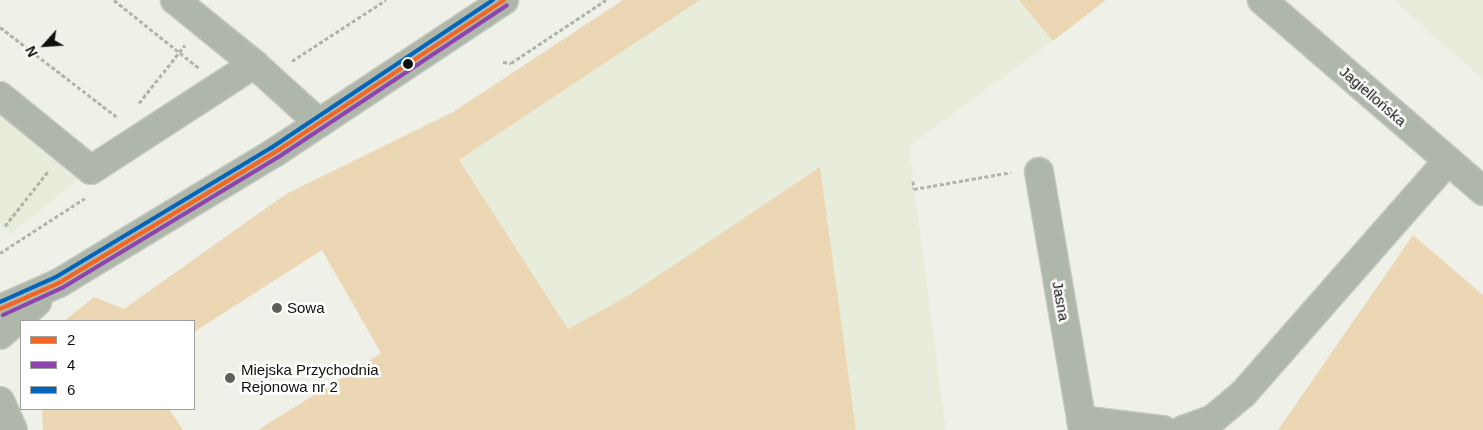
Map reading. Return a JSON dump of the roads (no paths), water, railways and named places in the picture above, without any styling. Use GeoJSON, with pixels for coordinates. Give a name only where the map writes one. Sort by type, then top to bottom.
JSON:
{"type":"FeatureCollection","features":[{"type":"Feature","properties":{"kind":"street"},"geometry":{"type":"LineString","coordinates":[[174,0],[254,64],[319,123]]}},
{"type":"Feature","properties":{"kind":"street"},"geometry":{"type":"LineString","coordinates":[[0,310],[59,283],[319,123],[504,0]]}},
{"type":"Feature","properties":{"kind":"street","name":"Jagiellońska"},"geometry":{"type":"LineString","coordinates":[[1262,0],[1483,191]]}},
{"type":"Feature","properties":{"kind":"street"},"geometry":{"type":"LineString","coordinates":[[0,96],[92,170],[254,64]]}},
{"type":"Feature","properties":{"kind":"street"},"geometry":{"type":"LineString","coordinates":[[1183,430],[1213,419],[1243,394],[1448,161]]}},
{"type":"Feature","properties":{"kind":"street","name":"Jasna"},"geometry":{"type":"LineString","coordinates":[[1028,172],[1082,425]]}},
{"type":"Feature","properties":{"kind":"street"},"geometry":{"type":"LineString","coordinates":[[0,335],[59,283]]}},
{"type":"Feature","properties":{"kind":"street"},"geometry":{"type":"LineString","coordinates":[[0,401],[13,430]]}},
{"type":"Feature","properties":{"kind":"street"},"geometry":{"type":"LineString","coordinates":[[1082,425],[1163,430]]}},
{"type":"Feature","properties":{"kind":"street"},"geometry":{"type":"LineString","coordinates":[[0,426],[4,430]]}},
{"type":"Feature","properties":{"kind":"place","name":"Sowa"},"geometry":{"type":"Point","coordinates":[277,308]}},
{"type":"Feature","properties":{"kind":"place","name":"Miejska Przychodnia Rejonowa nr 2"},"geometry":{"type":"Point","coordinates":[230,378]}}]}
